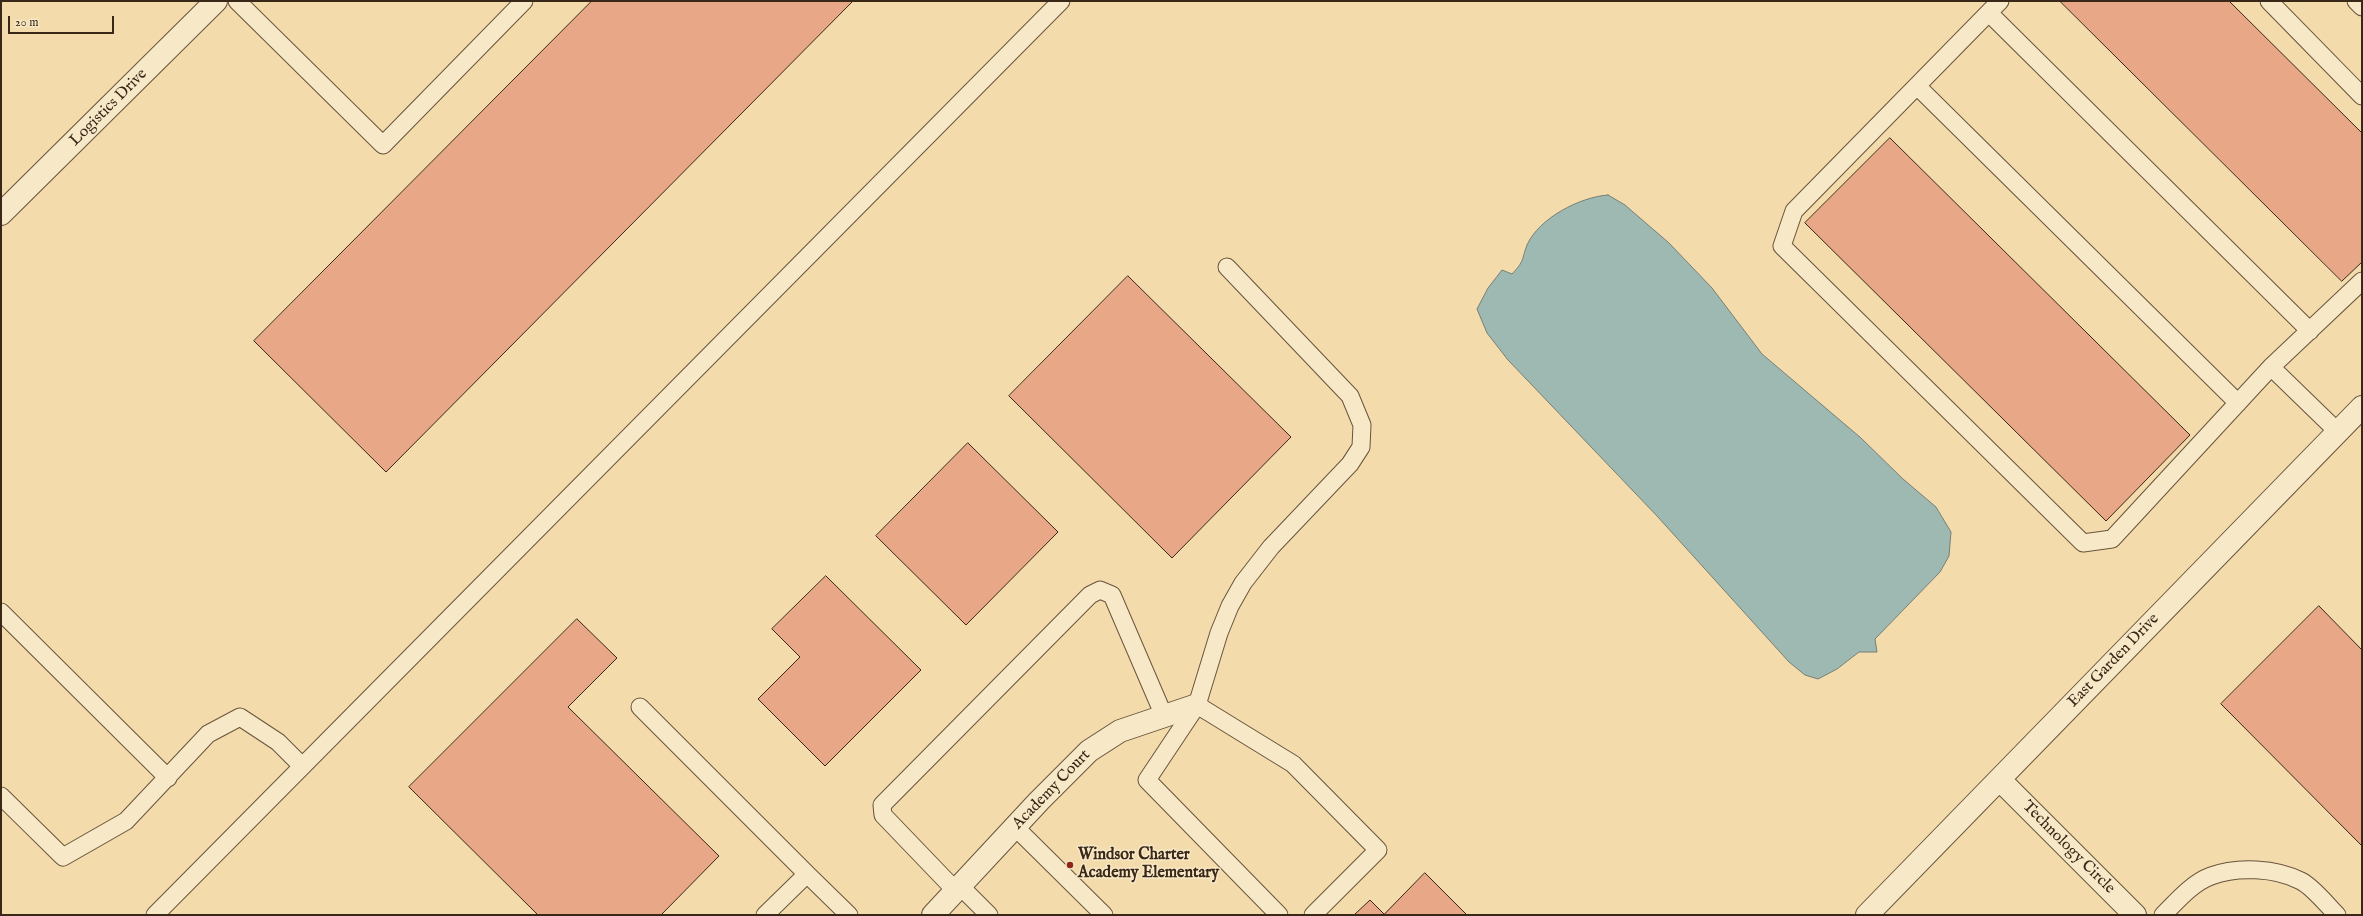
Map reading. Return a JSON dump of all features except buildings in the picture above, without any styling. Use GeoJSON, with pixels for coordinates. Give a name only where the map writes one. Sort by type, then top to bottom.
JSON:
{"type":"FeatureCollection","features":[{"type":"Feature","properties":{"kind":"street","name":"Logistics Drive"},"geometry":{"type":"LineString","coordinates":[[1,214],[216,1]]}},
{"type":"Feature","properties":{"kind":"street","name":"East Garden Drive"},"geometry":{"type":"LineString","coordinates":[[1867,915],[2362,407]]}},
{"type":"Feature","properties":{"kind":"street","name":"Academy Court"},"geometry":{"type":"LineString","coordinates":[[933,915],[1015,827],[1089,751],[1103,740],[1120,731],[1197,705]]}},
{"type":"Feature","properties":{"kind":"street","name":"Technology Circle"},"geometry":{"type":"LineString","coordinates":[[2000,780],[2135,915]]}},
{"type":"Feature","properties":{"kind":"lane"},"geometry":{"type":"LineString","coordinates":[[237,1],[383,145],[524,1]]}},
{"type":"Feature","properties":{"kind":"lane"},"geometry":{"type":"LineString","coordinates":[[155,915],[1060,1]]}},
{"type":"Feature","properties":{"kind":"lane"},"geometry":{"type":"LineString","coordinates":[[2269,1],[2362,96]]}},
{"type":"Feature","properties":{"kind":"lane"},"geometry":{"type":"LineString","coordinates":[[2356,1],[2362,7]]}},
{"type":"Feature","properties":{"kind":"lane"},"geometry":{"type":"LineString","coordinates":[[2310,330],[1994,7],[1794,211],[1782,246],[2083,543],[2112,539],[2271,367],[2362,281]]}},
{"type":"Feature","properties":{"kind":"lane"},"geometry":{"type":"LineString","coordinates":[[1917,86],[2238,403]]}},
{"type":"Feature","properties":{"kind":"lane"},"geometry":{"type":"LineString","coordinates":[[1227,267],[1350,396],[1362,425],[1361,446],[1350,464],[1271,547],[1243,583],[1230,606],[1219,633],[1197,705],[1148,780],[1279,915]]}},
{"type":"Feature","properties":{"kind":"lane"},"geometry":{"type":"LineString","coordinates":[[2271,367],[2338,432]]}},
{"type":"Feature","properties":{"kind":"lane"},"geometry":{"type":"LineString","coordinates":[[989,915],[958,889],[884,815],[882,804],[1090,595],[1100,590],[1112,595],[1164,716]]}},
{"type":"Feature","properties":{"kind":"lane"},"geometry":{"type":"LineString","coordinates":[[1,612],[168,778]]}},
{"type":"Feature","properties":{"kind":"lane"},"geometry":{"type":"LineString","coordinates":[[1197,705],[1293,764],[1378,850],[1313,915]]}},
{"type":"Feature","properties":{"kind":"lane"},"geometry":{"type":"LineString","coordinates":[[640,707],[849,915]]}},
{"type":"Feature","properties":{"kind":"lane"},"geometry":{"type":"LineString","coordinates":[[1,796],[63,857],[126,821],[208,734],[240,717],[278,742],[302,766]]}},
{"type":"Feature","properties":{"kind":"lane"},"geometry":{"type":"LineString","coordinates":[[1015,827],[1104,915]]}},
{"type":"Feature","properties":{"kind":"lane"},"geometry":{"type":"LineString","coordinates":[[2163,915],[2189,889],[2211,876],[2241,870],[2270,871],[2302,881],[2337,915]]}},
{"type":"Feature","properties":{"kind":"lane"},"geometry":{"type":"LineString","coordinates":[[765,915],[807,874]]}},
{"type":"Feature","properties":{"kind":"water"},"geometry":{"type":"Polygon","coordinates":[[[1608,195],[1625,205],[1669,243],[1712,288],[1762,354],[1861,438],[1903,479],[1936,507],[1951,532],[1949,556],[1940,572],[1875,639],[1877,652],[1859,652],[1837,669],[1818,679],[1805,675],[1789,662],[1657,516],[1508,360],[1487,333],[1477,309],[1488,288],[1502,270],[1512,274],[1521,263],[1527,245],[1533,235],[1551,218],[1585,200],[1608,195]]]}},
{"type":"Feature","properties":{"kind":"place","name":"Windsor Charter Academy Elementary"},"geometry":{"type":"Point","coordinates":[1070,865]}}]}
